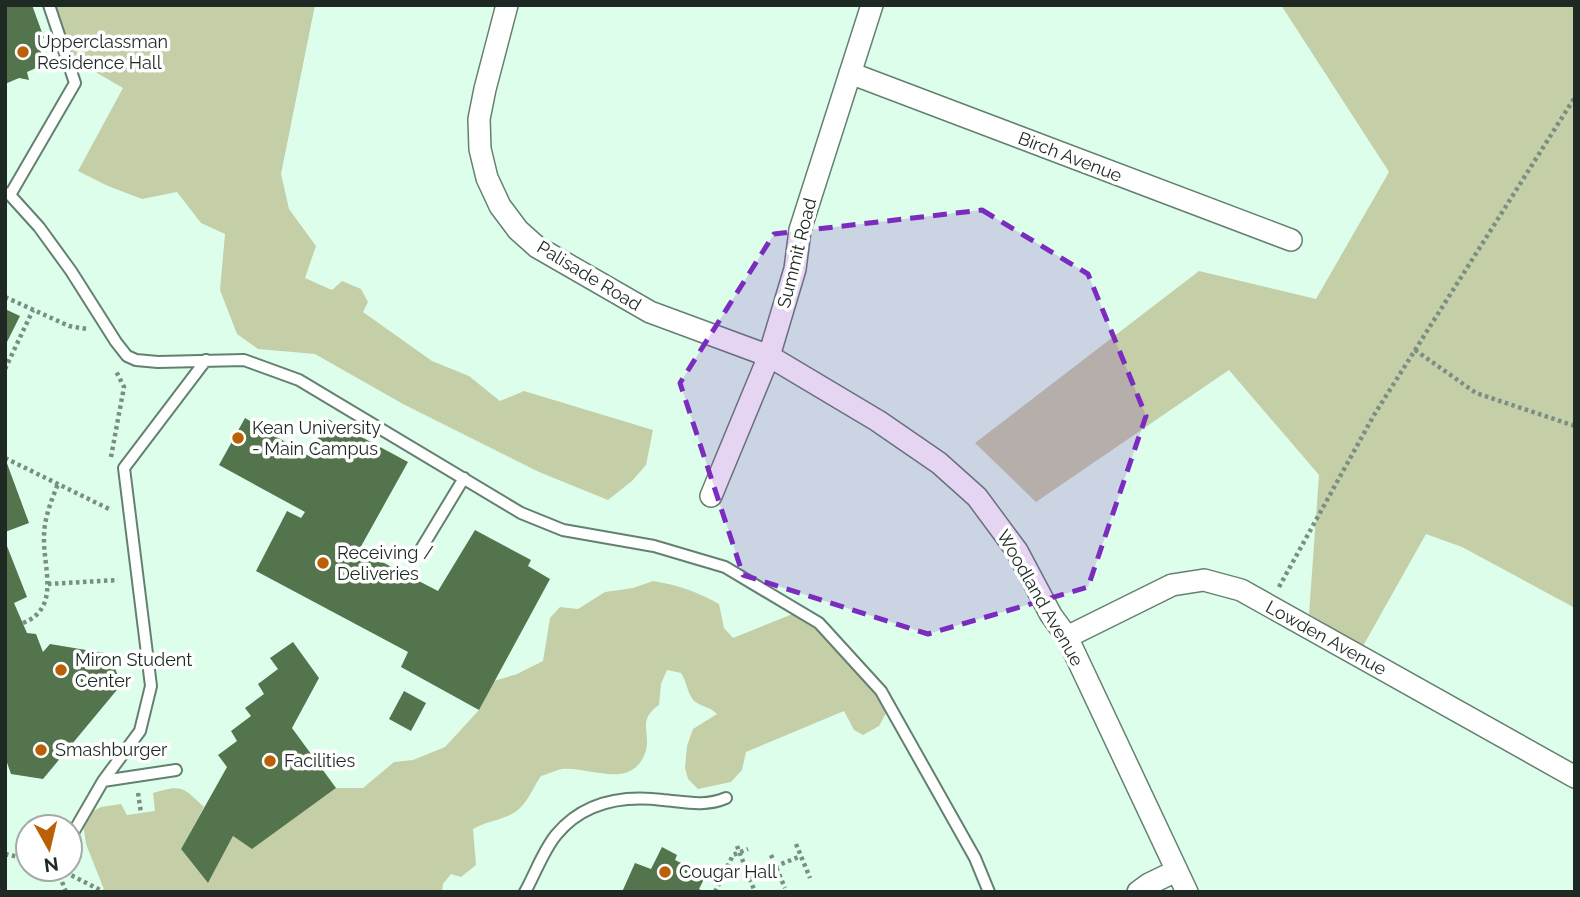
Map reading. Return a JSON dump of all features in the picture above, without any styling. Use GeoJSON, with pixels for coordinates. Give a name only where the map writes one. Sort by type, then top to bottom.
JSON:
{"type":"FeatureCollection","features":[{"type":"Feature","properties":{"kind":"street","name":"Palisade Road"},"geometry":{"type":"LineString","coordinates":[[507,5],[479,119],[480,149],[487,178],[499,206],[518,230],[537,247],[650,312],[769,356]]}},
{"type":"Feature","properties":{"kind":"street","name":"Summit Road"},"geometry":{"type":"LineString","coordinates":[[711,496],[769,356],[795,269],[800,230],[872,5]]}},
{"type":"Feature","properties":{"kind":"street","name":"Birch Avenue"},"geometry":{"type":"LineString","coordinates":[[850,73],[1291,240]]}},
{"type":"Feature","properties":{"kind":"street","name":"Woodland Avenue"},"geometry":{"type":"LineString","coordinates":[[769,356],[878,421],[939,463],[976,497],[1017,551],[1051,615],[1068,637],[1187,892]]}},
{"type":"Feature","properties":{"kind":"street","name":"Lowden Avenue"},"geometry":{"type":"LineString","coordinates":[[1068,637],[1172,585],[1204,580],[1241,590],[1575,777]]}},
{"type":"Feature","properties":{"kind":"street"},"geometry":{"type":"LineString","coordinates":[[1138,892],[1176,871]]}},
{"type":"Feature","properties":{"kind":"lane"},"geometry":{"type":"LineString","coordinates":[[49,5],[75,83],[8,194],[39,228],[71,271],[127,356],[136,360],[158,362],[244,360],[299,380],[521,513],[563,530],[654,545],[725,567],[819,623],[881,691],[975,859],[989,892]]}},
{"type":"Feature","properties":{"kind":"lane"},"geometry":{"type":"LineString","coordinates":[[84,814],[103,781],[140,731],[151,686],[124,468],[206,360]]}},
{"type":"Feature","properties":{"kind":"lane"},"geometry":{"type":"LineString","coordinates":[[418,554],[464,478]]}},
{"type":"Feature","properties":{"kind":"lane"},"geometry":{"type":"LineString","coordinates":[[103,781],[176,770]]}},
{"type":"Feature","properties":{"kind":"lane"},"geometry":{"type":"LineString","coordinates":[[525,892],[556,835],[593,805],[640,797],[698,804],[713,803],[726,798]]}},
{"type":"Feature","properties":{"kind":"path"},"geometry":{"type":"LineString","coordinates":[[1269,606],[1331,489],[1415,350],[1575,97]]}},
{"type":"Feature","properties":{"kind":"path"},"geometry":{"type":"LineString","coordinates":[[5,297],[69,326],[86,328]]}},
{"type":"Feature","properties":{"kind":"path"},"geometry":{"type":"LineString","coordinates":[[5,369],[33,310]]}},
{"type":"Feature","properties":{"kind":"path"},"geometry":{"type":"LineString","coordinates":[[1415,350],[1476,393],[1575,426]]}},
{"type":"Feature","properties":{"kind":"path"},"geometry":{"type":"LineString","coordinates":[[5,458],[115,512]]}},
{"type":"Feature","properties":{"kind":"path"},"geometry":{"type":"LineString","coordinates":[[23,623],[41,612],[48,594],[45,523],[58,484]]}},
{"type":"Feature","properties":{"kind":"path"},"geometry":{"type":"LineString","coordinates":[[48,584],[118,580]]}},
{"type":"Feature","properties":{"kind":"path"},"geometry":{"type":"LineString","coordinates":[[796,844],[810,878]]}},
{"type":"Feature","properties":{"kind":"path"},"geometry":{"type":"LineString","coordinates":[[738,849],[748,849]]}},
{"type":"Feature","properties":{"kind":"path"},"geometry":{"type":"LineString","coordinates":[[738,849],[755,892]]}},
{"type":"Feature","properties":{"kind":"path"},"geometry":{"type":"LineString","coordinates":[[715,892],[738,849]]}},
{"type":"Feature","properties":{"kind":"path"},"geometry":{"type":"LineString","coordinates":[[771,855],[785,888]]}},
{"type":"Feature","properties":{"kind":"path"},"geometry":{"type":"LineString","coordinates":[[749,877],[802,856]]}},
{"type":"Feature","properties":{"kind":"path"},"geometry":{"type":"LineString","coordinates":[[84,882],[104,892]]}},
{"type":"Feature","properties":{"kind":"highlighted area"},"geometry":{"type":"Polygon","coordinates":[[[982,210],[1088,274],[1146,416],[1088,587],[928,634],[743,575],[680,383],[774,234],[982,210]]]}},
{"type":"Feature","properties":{"kind":"green space"},"geometry":{"type":"Polygon","coordinates":[[[49,5],[315,5],[281,174],[289,209],[316,246],[305,278],[332,290],[342,281],[361,289],[368,302],[363,312],[432,361],[469,376],[500,401],[524,391],[653,430],[646,465],[632,481],[608,500],[539,472],[403,404],[315,354],[258,349],[237,334],[220,290],[225,234],[201,223],[177,192],[142,199],[78,171],[123,88],[66,55],[49,5]]]}},
{"type":"Feature","properties":{"kind":"green space"},"geometry":{"type":"Polygon","coordinates":[[[1281,5],[1575,5],[1575,608],[1462,547],[1426,534],[1363,646],[1309,614],[1319,475],[1229,370],[1036,502],[975,443],[1199,271],[1316,299],[1389,172],[1281,5]]]}},
{"type":"Feature","properties":{"kind":"green space"},"geometry":{"type":"Polygon","coordinates":[[[653,581],[688,590],[719,604],[724,628],[733,638],[800,611],[819,623],[890,706],[879,726],[863,735],[854,730],[844,711],[746,752],[742,770],[731,782],[698,789],[688,779],[685,768],[687,746],[693,729],[717,714],[694,701],[681,673],[667,670],[661,684],[659,705],[652,711],[646,723],[646,750],[636,767],[617,774],[562,769],[541,776],[516,812],[473,829],[476,865],[461,877],[451,874],[443,884],[442,892],[105,892],[86,844],[84,816],[101,807],[121,804],[127,815],[155,811],[153,793],[176,788],[186,791],[204,807],[181,849],[208,883],[233,836],[252,848],[336,788],[363,788],[394,762],[413,760],[445,747],[479,710],[494,681],[517,674],[543,661],[550,618],[560,607],[578,609],[605,592],[633,588],[653,581]]]}},
{"type":"Feature","properties":{"kind":"building","name":"Upperclassman Residence Hall"},"geometry":{"type":"Polygon","coordinates":[[[5,5],[32,5],[44,38],[37,41],[45,64],[27,72],[29,80],[19,78],[5,84],[5,5]]]}},
{"type":"Feature","properties":{"kind":"building"},"geometry":{"type":"Polygon","coordinates":[[[5,309],[20,316],[5,346],[5,309]]]}},
{"type":"Feature","properties":{"kind":"building","name":"Receiving / Deliveries"},"geometry":{"type":"Polygon","coordinates":[[[245,418],[309,456],[328,419],[408,462],[359,550],[438,591],[475,530],[531,560],[528,566],[550,579],[479,710],[401,667],[408,652],[256,571],[287,511],[301,518],[305,512],[219,465],[245,418]]]}},
{"type":"Feature","properties":{"kind":"building"},"geometry":{"type":"Polygon","coordinates":[[[5,458],[29,523],[5,532],[5,458]]]}},
{"type":"Feature","properties":{"kind":"building","name":"Miron Student Center"},"geometry":{"type":"Polygon","coordinates":[[[5,541],[27,597],[14,603],[27,633],[36,634],[43,652],[50,644],[110,654],[121,685],[43,779],[11,774],[5,757],[5,541]]]}},
{"type":"Feature","properties":{"kind":"building","name":"Facilities"},"geometry":{"type":"Polygon","coordinates":[[[293,642],[319,678],[292,728],[336,788],[252,849],[233,836],[208,883],[181,849],[227,767],[218,755],[237,741],[231,731],[251,716],[245,708],[264,694],[258,684],[278,669],[270,658],[293,642]]]}},
{"type":"Feature","properties":{"kind":"building"},"geometry":{"type":"Polygon","coordinates":[[[404,691],[426,703],[411,731],[389,719],[404,691]]]}},
{"type":"Feature","properties":{"kind":"building","name":"Cougar Hall"},"geometry":{"type":"Polygon","coordinates":[[[662,847],[677,855],[675,860],[706,875],[699,889],[705,892],[622,892],[635,863],[651,869],[662,847]]]}},
{"type":"Feature","properties":{"kind":"place","name":"Upperclassman Residence Hall"},"geometry":{"type":"Point","coordinates":[23,52]}},
{"type":"Feature","properties":{"kind":"place","name":"Kean University - Main Campus"},"geometry":{"type":"Point","coordinates":[238,438]}},
{"type":"Feature","properties":{"kind":"place","name":"Receiving / Deliveries"},"geometry":{"type":"Point","coordinates":[323,563]}},
{"type":"Feature","properties":{"kind":"place","name":"Miron Student Center"},"geometry":{"type":"Point","coordinates":[61,670]}},
{"type":"Feature","properties":{"kind":"place","name":"Smashburger"},"geometry":{"type":"Point","coordinates":[41,750]}},
{"type":"Feature","properties":{"kind":"place","name":"Facilities"},"geometry":{"type":"Point","coordinates":[270,761]}},
{"type":"Feature","properties":{"kind":"place","name":"Cougar Hall"},"geometry":{"type":"Point","coordinates":[665,872]}}]}
